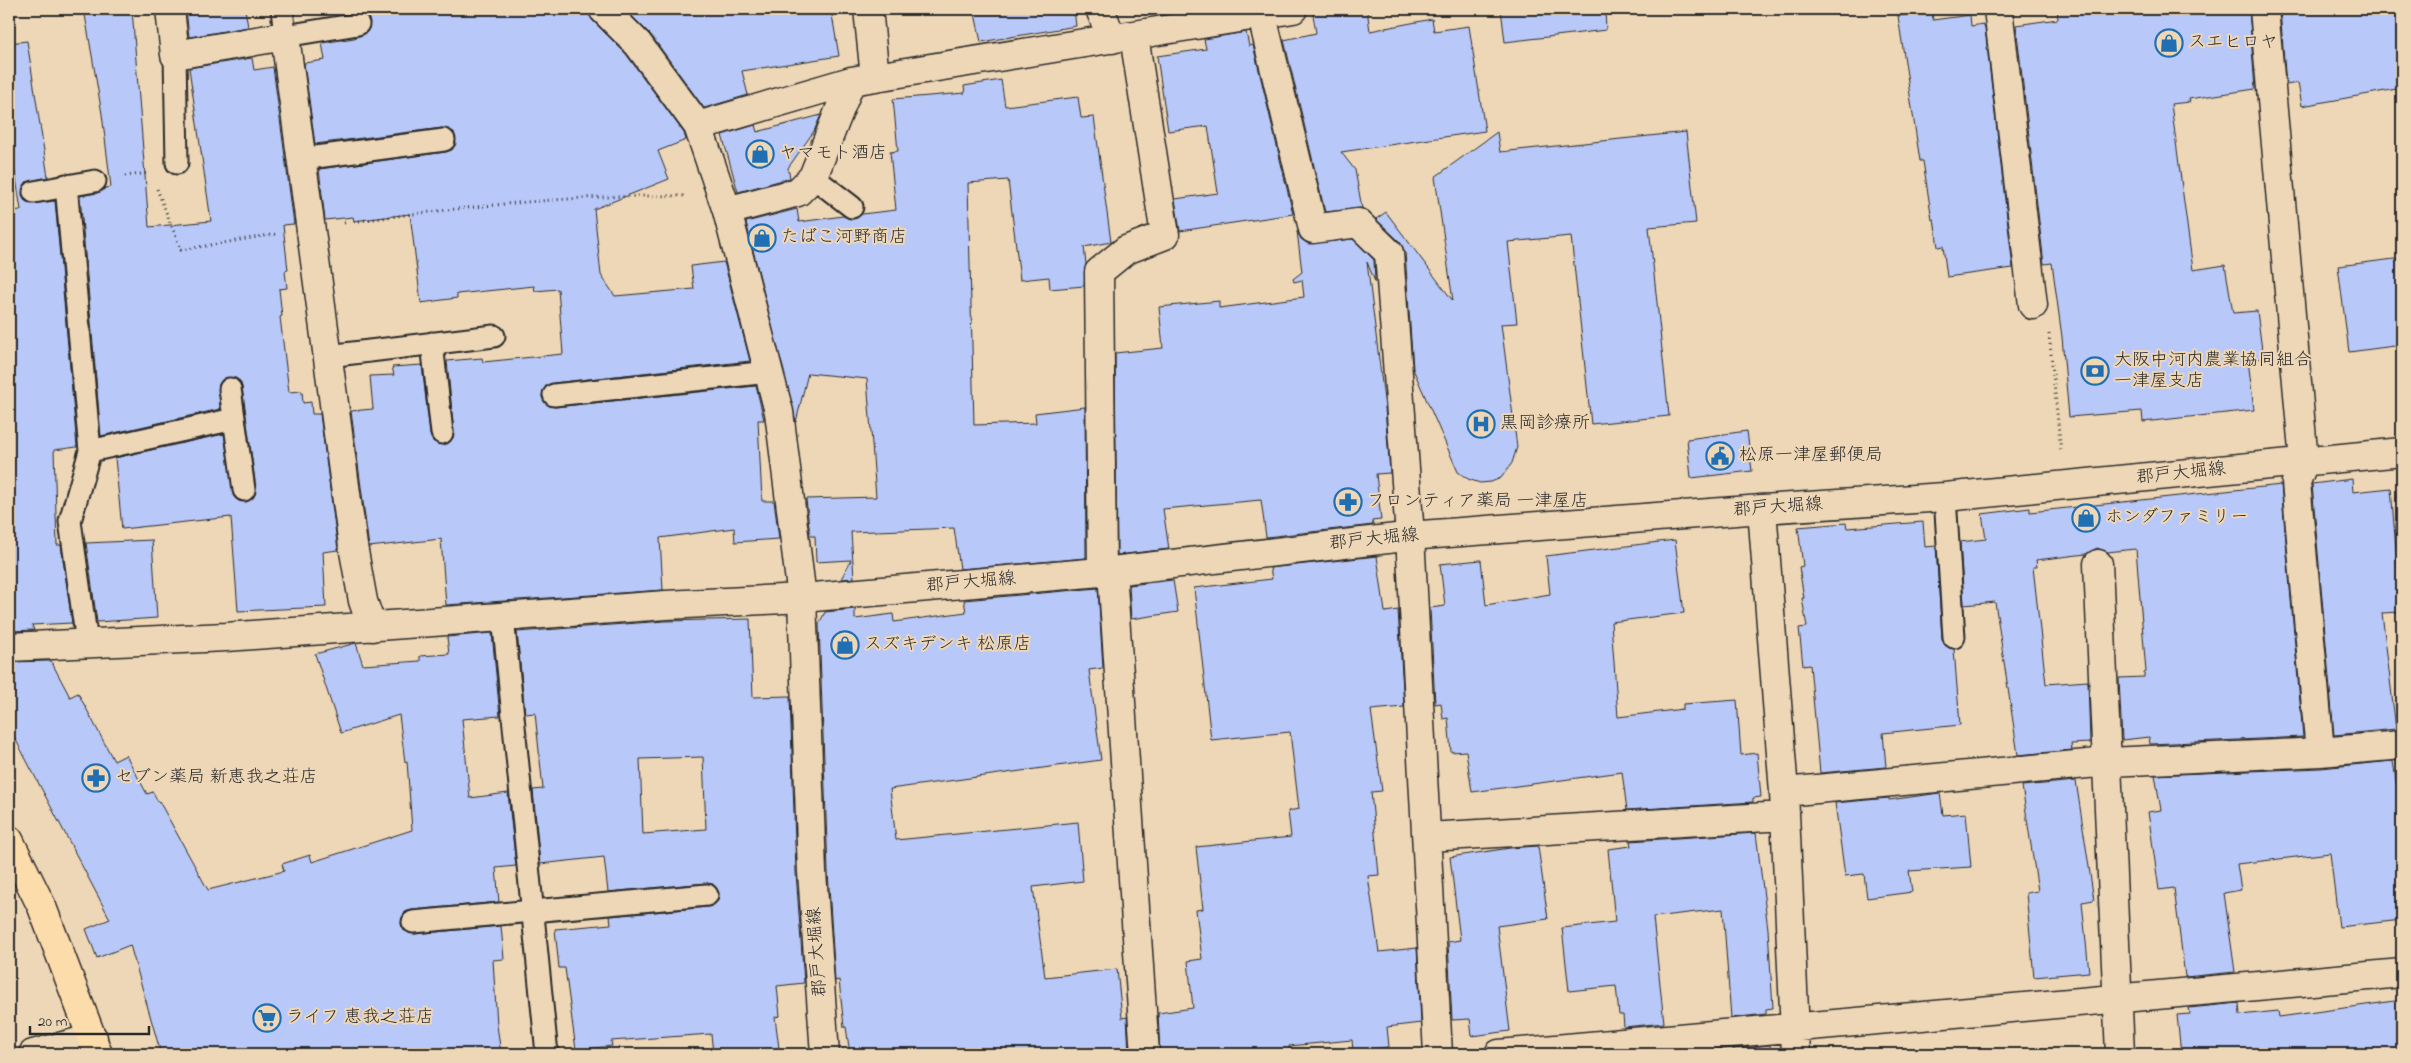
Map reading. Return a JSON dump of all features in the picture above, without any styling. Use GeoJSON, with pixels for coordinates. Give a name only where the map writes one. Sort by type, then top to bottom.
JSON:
{"type":"FeatureCollection","features":[{"type":"Feature","properties":{"kind":"main road"},"geometry":{"type":"LineString","coordinates":[[9,840],[42,907],[95,1046]]}},
{"type":"Feature","properties":{"kind":"street"},"geometry":{"type":"LineString","coordinates":[[170,9],[175,55],[285,36],[353,546],[363,601],[372,627]]}},
{"type":"Feature","properties":{"kind":"street"},"geometry":{"type":"LineString","coordinates":[[9,647],[372,627],[802,598],[779,412],[724,203],[698,126],[638,44],[603,9]]}},
{"type":"Feature","properties":{"kind":"street"},"geometry":{"type":"LineString","coordinates":[[724,203],[798,192],[813,177],[863,79],[868,9]]}},
{"type":"Feature","properties":{"kind":"street"},"geometry":{"type":"LineString","coordinates":[[1100,9],[1123,38],[1165,235],[1126,250],[1099,272],[1107,571],[1145,1054]]}},
{"type":"Feature","properties":{"kind":"street"},"geometry":{"type":"LineString","coordinates":[[698,126],[863,79],[1123,38],[1210,16],[1262,16],[1293,9]]}},
{"type":"Feature","properties":{"kind":"street"},"geometry":{"type":"LineString","coordinates":[[1998,9],[2033,305]]}},
{"type":"Feature","properties":{"kind":"street"},"geometry":{"type":"LineString","coordinates":[[2264,9],[2304,462],[2296,482],[2320,752]]}},
{"type":"Feature","properties":{"kind":"street"},"geometry":{"type":"LineString","coordinates":[[1262,16],[1313,230],[1358,223],[1389,253],[1410,536],[1428,837],[1438,1054]]}},
{"type":"Feature","properties":{"kind":"street","name":"郡戸大堀線"},"geometry":{"type":"LineString","coordinates":[[825,1054],[812,872],[802,598],[1107,571],[1410,536],[1762,508],[1945,497],[2402,452]]}},
{"type":"Feature","properties":{"kind":"street"},"geometry":{"type":"LineString","coordinates":[[1762,508],[1784,804],[1796,1042]]}},
{"type":"Feature","properties":{"kind":"street"},"geometry":{"type":"LineString","coordinates":[[2098,564],[2109,762],[2116,1000],[2120,1054]]}},
{"type":"Feature","properties":{"kind":"street"},"geometry":{"type":"LineString","coordinates":[[1428,837],[1784,804],[2109,762],[2320,752],[2402,744]]}},
{"type":"Feature","properties":{"kind":"street"},"geometry":{"type":"LineString","coordinates":[[1499,1054],[1796,1042],[2116,1000],[2402,973]]}},
{"type":"Feature","properties":{"kind":"street"},"geometry":{"type":"LineString","coordinates":[[34,1054],[95,1046]]}},
{"type":"Feature","properties":{"kind":"lane"},"geometry":{"type":"LineString","coordinates":[[282,9],[285,36],[358,24]]}},
{"type":"Feature","properties":{"kind":"lane"},"geometry":{"type":"LineString","coordinates":[[175,55],[177,162]]}},
{"type":"Feature","properties":{"kind":"lane"},"geometry":{"type":"LineString","coordinates":[[301,159],[444,140]]}},
{"type":"Feature","properties":{"kind":"lane"},"geometry":{"type":"LineString","coordinates":[[813,177],[852,207]]}},
{"type":"Feature","properties":{"kind":"lane"},"geometry":{"type":"LineString","coordinates":[[34,192],[95,181]]}},
{"type":"Feature","properties":{"kind":"lane"},"geometry":{"type":"LineString","coordinates":[[66,185],[90,451],[70,522],[87,643]]}},
{"type":"Feature","properties":{"kind":"lane"},"geometry":{"type":"LineString","coordinates":[[328,356],[494,336]]}},
{"type":"Feature","properties":{"kind":"lane"},"geometry":{"type":"LineString","coordinates":[[432,343],[442,433]]}},
{"type":"Feature","properties":{"kind":"lane"},"geometry":{"type":"LineString","coordinates":[[554,395],[769,372]]}},
{"type":"Feature","properties":{"kind":"lane"},"geometry":{"type":"LineString","coordinates":[[230,389],[244,490]]}},
{"type":"Feature","properties":{"kind":"lane"},"geometry":{"type":"LineString","coordinates":[[90,451],[234,419]]}},
{"type":"Feature","properties":{"kind":"lane"},"geometry":{"type":"LineString","coordinates":[[1945,497],[1954,637]]}},
{"type":"Feature","properties":{"kind":"lane"},"geometry":{"type":"LineString","coordinates":[[503,617],[547,1054]]}},
{"type":"Feature","properties":{"kind":"lane"},"geometry":{"type":"LineString","coordinates":[[413,922],[707,895]]}},
{"type":"Feature","properties":{"kind":"path"},"geometry":{"type":"LineString","coordinates":[[95,181],[177,169],[177,162]]}},
{"type":"Feature","properties":{"kind":"path"},"geometry":{"type":"LineString","coordinates":[[151,173],[181,250],[310,228],[470,207],[623,195],[724,203]]}},
{"type":"Feature","properties":{"kind":"path"},"geometry":{"type":"LineString","coordinates":[[2033,305],[2050,337],[2061,454]]}},
{"type":"Feature","properties":{"kind":"building"},"geometry":{"type":"Polygon","coordinates":[[[84,9],[132,9],[149,227],[211,221],[189,68],[252,58],[254,70],[273,67],[294,224],[283,225],[288,270],[285,271],[287,288],[279,289],[282,316],[280,317],[289,392],[302,391],[303,403],[311,402],[312,414],[320,414],[338,550],[323,552],[326,607],[238,611],[231,517],[122,529],[115,458],[224,434],[234,497],[239,501],[246,502],[255,495],[256,488],[242,387],[240,381],[234,377],[223,379],[219,384],[220,409],[101,436],[80,196],[97,193],[111,187],[102,114],[84,9]]]}},
{"type":"Feature","properties":{"kind":"building"},"geometry":{"type":"Polygon","coordinates":[[[186,9],[245,9],[248,27],[189,37],[186,9]]]}},
{"type":"Feature","properties":{"kind":"building"},"geometry":{"type":"Polygon","coordinates":[[[359,9],[588,9],[592,20],[626,54],[684,133],[686,140],[658,151],[669,179],[594,209],[601,275],[615,296],[694,289],[691,266],[724,262],[750,361],[553,383],[543,390],[542,397],[549,406],[555,407],[756,386],[764,420],[758,420],[762,501],[774,501],[779,539],[735,542],[734,528],[660,538],[663,590],[446,605],[441,539],[369,547],[351,411],[373,409],[370,376],[394,375],[392,367],[422,365],[430,435],[437,444],[444,445],[453,438],[454,432],[447,361],[482,358],[483,362],[563,354],[558,289],[535,291],[534,286],[457,294],[457,298],[421,303],[410,214],[354,221],[353,217],[325,220],[319,169],[446,152],[452,150],[456,144],[454,132],[442,128],[315,144],[304,63],[325,60],[322,43],[354,38],[366,33],[370,22],[367,16],[360,12],[359,9]]]}},
{"type":"Feature","properties":{"kind":"building"},"geometry":{"type":"Polygon","coordinates":[[[625,9],[831,9],[839,56],[742,71],[748,95],[704,108],[651,35],[625,9]]]}},
{"type":"Feature","properties":{"kind":"building"},"geometry":{"type":"Polygon","coordinates":[[[974,9],[1074,9],[1076,26],[981,42],[974,9]]]}},
{"type":"Feature","properties":{"kind":"building"},"geometry":{"type":"Polygon","coordinates":[[[1312,9],[1367,9],[1370,31],[1432,19],[1434,31],[1469,26],[1485,131],[1341,152],[1355,170],[1362,208],[1325,212],[1284,40],[1316,33],[1312,9]]]}},
{"type":"Feature","properties":{"kind":"building"},"geometry":{"type":"Polygon","coordinates":[[[1501,9],[1605,9],[1606,30],[1505,42],[1501,9]]]}},
{"type":"Feature","properties":{"kind":"building"},"geometry":{"type":"Polygon","coordinates":[[[2057,9],[2249,9],[2255,89],[2189,99],[2190,102],[2171,104],[2193,270],[2225,265],[2233,313],[2257,311],[2263,358],[2248,360],[2254,410],[2143,422],[2142,411],[2069,417],[2062,337],[2052,263],[2044,264],[2016,25],[2058,19],[2057,9]]]}},
{"type":"Feature","properties":{"kind":"building"},"geometry":{"type":"Polygon","coordinates":[[[2280,9],[2380,9],[2381,16],[2402,12],[2402,88],[2302,106],[2298,83],[2286,85],[2280,9]]]}},
{"type":"Feature","properties":{"kind":"building"},"geometry":{"type":"Polygon","coordinates":[[[1932,12],[1933,20],[1970,15],[1971,26],[1983,24],[1985,29],[2013,268],[1947,277],[1943,246],[1938,247],[1923,161],[1920,161],[1898,16],[1932,12]]]}},
{"type":"Feature","properties":{"kind":"building"},"geometry":{"type":"Polygon","coordinates":[[[1246,32],[1249,46],[1253,45],[1293,214],[1180,231],[1175,199],[1218,193],[1208,126],[1168,131],[1157,56],[1206,49],[1204,39],[1246,32]]]}},
{"type":"Feature","properties":{"kind":"building"},"geometry":{"type":"Polygon","coordinates":[[[27,41],[48,177],[26,182],[22,194],[24,200],[30,204],[55,201],[77,447],[54,450],[57,545],[61,545],[72,623],[32,625],[34,630],[9,631],[9,532],[14,532],[9,454],[9,211],[21,210],[9,134],[9,43],[27,41]]]}},
{"type":"Feature","properties":{"kind":"building"},"geometry":{"type":"Polygon","coordinates":[[[1001,80],[1005,106],[1078,97],[1081,118],[1094,117],[1111,242],[1084,247],[1086,264],[1084,286],[1050,289],[1049,277],[1020,280],[1008,180],[968,183],[974,425],[1036,423],[1035,413],[1085,407],[1086,558],[960,569],[954,528],[851,532],[854,578],[841,579],[851,560],[816,562],[815,536],[810,536],[806,499],[876,497],[867,379],[808,373],[796,422],[746,222],[797,209],[799,222],[843,216],[851,219],[857,218],[862,214],[896,210],[890,152],[898,151],[893,99],[965,93],[964,86],[1001,80]]]}},
{"type":"Feature","properties":{"kind":"building"},"geometry":{"type":"Polygon","coordinates":[[[821,115],[814,131],[788,168],[790,178],[738,192],[722,135],[755,125],[757,132],[821,115]]]}},
{"type":"Feature","properties":{"kind":"building"},"geometry":{"type":"Polygon","coordinates":[[[1497,132],[1500,152],[1686,132],[1696,223],[1649,227],[1669,416],[1591,424],[1571,236],[1508,242],[1517,323],[1501,324],[1517,447],[1512,463],[1501,478],[1491,482],[1480,483],[1468,479],[1458,472],[1413,369],[1405,252],[1400,242],[1376,219],[1386,212],[1453,301],[1435,177],[1497,132]]]}},
{"type":"Feature","properties":{"kind":"building"},"geometry":{"type":"Polygon","coordinates":[[[1297,231],[1301,239],[1308,244],[1353,239],[1374,260],[1375,282],[1367,262],[1385,408],[1390,473],[1376,474],[1381,520],[1372,521],[1373,525],[1266,537],[1261,500],[1163,509],[1169,549],[1117,555],[1115,353],[1163,348],[1159,307],[1219,301],[1219,308],[1304,297],[1302,280],[1294,282],[1293,279],[1302,272],[1297,231]]]}},
{"type":"Feature","properties":{"kind":"building"},"geometry":{"type":"Polygon","coordinates":[[[2402,258],[2402,345],[2349,352],[2338,266],[2402,258]]]}},
{"type":"Feature","properties":{"kind":"building"},"geometry":{"type":"Polygon","coordinates":[[[1747,431],[1752,471],[1691,478],[1687,439],[1747,431]]]}},
{"type":"Feature","properties":{"kind":"building"},"geometry":{"type":"Polygon","coordinates":[[[2352,479],[2353,492],[2391,488],[2401,612],[2382,613],[2396,729],[2334,735],[2312,484],[2352,479]]]}},
{"type":"Feature","properties":{"kind":"building"},"geometry":{"type":"Polygon","coordinates":[[[2281,485],[2303,737],[2150,744],[2149,737],[2122,740],[2119,678],[2144,677],[2146,672],[2136,549],[2107,552],[2097,548],[2086,554],[2036,560],[2037,567],[2033,567],[2046,684],[2088,681],[2090,743],[2071,744],[2072,750],[2018,755],[1995,602],[1964,605],[1960,542],[1986,539],[1982,514],[2030,508],[2030,512],[2281,485]]]}},
{"type":"Feature","properties":{"kind":"building"},"geometry":{"type":"Polygon","coordinates":[[[1923,522],[1925,547],[1936,546],[1942,638],[1944,644],[1954,649],[1960,725],[1883,733],[1886,767],[1820,773],[1810,665],[1803,666],[1799,628],[1807,627],[1799,567],[1803,566],[1798,527],[1846,523],[1847,528],[1923,522]]]}},
{"type":"Feature","properties":{"kind":"building"},"geometry":{"type":"Polygon","coordinates":[[[152,540],[157,618],[97,622],[86,543],[152,540]]]}},
{"type":"Feature","properties":{"kind":"building"},"geometry":{"type":"Polygon","coordinates":[[[1675,540],[1684,613],[1611,622],[1618,717],[1683,709],[1683,704],[1737,700],[1741,755],[1757,753],[1761,797],[1753,798],[1753,802],[1627,810],[1622,772],[1472,792],[1466,751],[1451,752],[1448,718],[1443,719],[1441,703],[1435,704],[1430,608],[1445,606],[1440,564],[1481,560],[1486,605],[1550,594],[1546,556],[1675,540]]]}},
{"type":"Feature","properties":{"kind":"building"},"geometry":{"type":"Polygon","coordinates":[[[1377,556],[1385,612],[1398,610],[1404,707],[1371,710],[1382,791],[1371,792],[1379,875],[1368,876],[1379,952],[1417,948],[1421,1023],[1387,1027],[1389,1047],[1353,1051],[1352,1040],[1289,1046],[1290,1052],[1270,1054],[1160,1054],[1158,1013],[1193,1008],[1188,961],[1202,959],[1196,910],[1203,909],[1196,847],[1291,837],[1288,811],[1299,809],[1290,732],[1211,740],[1194,588],[1272,579],[1270,568],[1377,556]]]}},
{"type":"Feature","properties":{"kind":"building"},"geometry":{"type":"Polygon","coordinates":[[[1173,580],[1178,612],[1131,619],[1129,585],[1173,580]]]}},
{"type":"Feature","properties":{"kind":"building"},"geometry":{"type":"Polygon","coordinates":[[[1098,588],[1103,668],[1089,670],[1101,760],[890,789],[896,840],[1078,822],[1083,881],[1033,887],[1045,977],[1117,969],[1122,1018],[1127,1017],[1129,1054],[850,1054],[846,1027],[844,1027],[839,980],[835,981],[828,871],[819,624],[825,612],[855,609],[855,619],[893,614],[894,622],[966,612],[964,600],[1098,588]]]}},
{"type":"Feature","properties":{"kind":"building"},"geometry":{"type":"Polygon","coordinates":[[[750,619],[753,697],[790,696],[796,873],[804,983],[777,986],[780,1016],[775,1017],[779,1048],[757,1050],[758,1054],[713,1054],[711,1034],[611,1041],[612,1046],[576,1050],[565,968],[559,968],[555,929],[611,924],[610,916],[708,907],[718,901],[719,893],[713,884],[706,883],[608,892],[604,857],[540,864],[533,790],[543,789],[535,713],[525,714],[517,632],[665,621],[750,619]],[[703,757],[640,759],[643,834],[706,829],[703,757]]]}},
{"type":"Feature","properties":{"kind":"building"},"geometry":{"type":"Polygon","coordinates":[[[492,633],[500,716],[462,719],[470,798],[508,793],[516,866],[496,868],[499,902],[412,910],[405,912],[401,923],[403,930],[414,934],[501,926],[504,959],[493,960],[497,1025],[501,1054],[161,1054],[130,945],[97,958],[86,929],[110,919],[9,727],[9,662],[51,661],[70,697],[78,693],[114,761],[126,755],[147,794],[153,792],[208,890],[284,871],[282,864],[310,855],[312,862],[412,830],[407,761],[405,762],[399,715],[341,733],[315,654],[356,643],[363,665],[420,661],[420,656],[449,654],[447,637],[492,633]]]}},
{"type":"Feature","properties":{"kind":"building"},"geometry":{"type":"Polygon","coordinates":[[[2393,761],[2398,794],[2402,793],[2402,920],[2339,927],[2330,853],[2237,864],[2241,890],[2224,893],[2235,972],[2185,977],[2174,888],[2159,890],[2148,812],[2161,810],[2155,775],[2321,768],[2393,761]]]}},
{"type":"Feature","properties":{"kind":"building"},"geometry":{"type":"Polygon","coordinates":[[[2076,781],[2094,900],[2082,902],[2089,972],[2034,977],[2026,893],[2038,891],[2022,786],[2076,781]]]}},
{"type":"Feature","properties":{"kind":"building"},"geometry":{"type":"Polygon","coordinates":[[[1940,793],[1943,815],[1966,813],[1971,867],[1909,871],[1912,892],[1867,898],[1864,874],[1845,876],[1835,803],[1889,798],[1889,800],[1940,793]]]}},
{"type":"Feature","properties":{"kind":"building"},"geometry":{"type":"Polygon","coordinates":[[[1756,833],[1768,929],[1773,1008],[1766,1009],[1766,1014],[1731,1018],[1723,909],[1653,917],[1664,1023],[1624,1027],[1623,1015],[1619,1015],[1616,986],[1569,991],[1562,928],[1615,922],[1608,849],[1631,846],[1630,841],[1756,833]]]}},
{"type":"Feature","properties":{"kind":"building"},"geometry":{"type":"Polygon","coordinates":[[[1538,846],[1548,919],[1497,926],[1510,1031],[1472,1036],[1470,1019],[1452,1020],[1448,942],[1460,940],[1450,857],[1538,846]]]}},
{"type":"Feature","properties":{"kind":"building"},"geometry":{"type":"Polygon","coordinates":[[[2402,1000],[2402,1054],[2181,1054],[2177,1015],[2190,1014],[2189,1008],[2239,1003],[2240,1015],[2278,1011],[2279,1017],[2402,1000]]]}},
{"type":"Feature","properties":{"kind":"building"},"geometry":{"type":"Polygon","coordinates":[[[1770,1045],[1771,1054],[1734,1054],[1733,1049],[1770,1045]]]}},
{"type":"Feature","properties":{"kind":"place","name":"スエヒロヤ"},"geometry":{"type":"Point","coordinates":[2169,43]}},
{"type":"Feature","properties":{"kind":"place","name":"ヤマモト酒店"},"geometry":{"type":"Point","coordinates":[760,154]}},
{"type":"Feature","properties":{"kind":"place","name":"たばこ河野商店"},"geometry":{"type":"Point","coordinates":[762,238]}},
{"type":"Feature","properties":{"kind":"place","name":"大阪中河内農業協同組合 一津屋支店"},"geometry":{"type":"Point","coordinates":[2095,371]}},
{"type":"Feature","properties":{"kind":"place","name":"黒岡診療所"},"geometry":{"type":"Point","coordinates":[1481,424]}},
{"type":"Feature","properties":{"kind":"place","name":"松原一津屋郵便局"},"geometry":{"type":"Point","coordinates":[1720,456]}},
{"type":"Feature","properties":{"kind":"place","name":"フロンティア薬局 一津屋店"},"geometry":{"type":"Point","coordinates":[1348,502]}},
{"type":"Feature","properties":{"kind":"place","name":"ホンダファミリー"},"geometry":{"type":"Point","coordinates":[2086,518]}},
{"type":"Feature","properties":{"kind":"place","name":"スズキデンキ 松原店"},"geometry":{"type":"Point","coordinates":[845,645]}},
{"type":"Feature","properties":{"kind":"place","name":"セブン薬局 新恵我之荘店"},"geometry":{"type":"Point","coordinates":[96,778]}},
{"type":"Feature","properties":{"kind":"place","name":"ライフ 恵我之荘店"},"geometry":{"type":"Point","coordinates":[267,1018]}}]}
